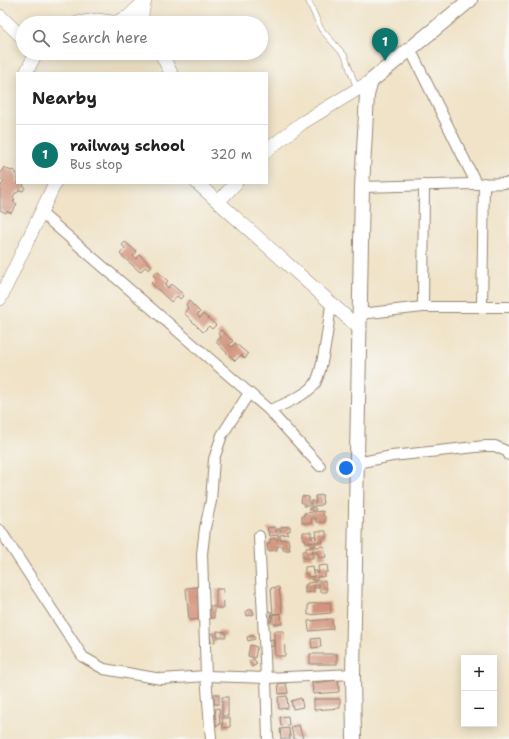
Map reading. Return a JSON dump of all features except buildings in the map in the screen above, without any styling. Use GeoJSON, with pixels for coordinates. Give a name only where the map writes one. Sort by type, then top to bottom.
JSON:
{"type":"FeatureCollection","features":[{"type":"Feature","properties":{"kind":"main road"},"geometry":{"type":"LineString","coordinates":[[354,739],[353,674],[362,187],[367,95],[371,81],[470,0]]}},
{"type":"Feature","properties":{"kind":"street"},"geometry":{"type":"LineString","coordinates":[[129,16],[145,1]]}},
{"type":"Feature","properties":{"kind":"street"},"geometry":{"type":"LineString","coordinates":[[142,16],[145,1]]}},
{"type":"Feature","properties":{"kind":"street"},"geometry":{"type":"LineString","coordinates":[[0,16],[16,31]]}},
{"type":"Feature","properties":{"kind":"street"},"geometry":{"type":"LineString","coordinates":[[410,49],[480,183],[482,306]]}},
{"type":"Feature","properties":{"kind":"street"},"geometry":{"type":"LineString","coordinates":[[26,72],[32,60]]}},
{"type":"Feature","properties":{"kind":"street"},"geometry":{"type":"LineString","coordinates":[[164,60],[170,72]]}},
{"type":"Feature","properties":{"kind":"street"},"geometry":{"type":"LineString","coordinates":[[268,149],[302,123],[371,81]]}},
{"type":"Feature","properties":{"kind":"street"},"geometry":{"type":"LineString","coordinates":[[362,187],[509,183]]}},
{"type":"Feature","properties":{"kind":"street"},"geometry":{"type":"LineString","coordinates":[[0,300],[55,184]]}},
{"type":"Feature","properties":{"kind":"street"},"geometry":{"type":"LineString","coordinates":[[198,184],[219,201],[360,329]]}},
{"type":"Feature","properties":{"kind":"street"},"geometry":{"type":"LineString","coordinates":[[219,201],[235,184]]}},
{"type":"Feature","properties":{"kind":"street"},"geometry":{"type":"LineString","coordinates":[[423,307],[424,185]]}},
{"type":"Feature","properties":{"kind":"street"},"geometry":{"type":"LineString","coordinates":[[41,213],[269,410],[320,466]]}},
{"type":"Feature","properties":{"kind":"street"},"geometry":{"type":"LineString","coordinates":[[269,410],[294,400],[314,386],[321,369],[332,304]]}},
{"type":"Feature","properties":{"kind":"street"},"geometry":{"type":"LineString","coordinates":[[360,314],[423,307],[509,307]]}},
{"type":"Feature","properties":{"kind":"street"},"geometry":{"type":"LineString","coordinates":[[211,739],[206,676],[202,554],[205,528],[211,501],[214,459],[222,435],[249,393]]}},
{"type":"Feature","properties":{"kind":"street"},"geometry":{"type":"LineString","coordinates":[[357,463],[392,456],[485,446],[495,446],[508,452],[509,455]]}},
{"type":"Feature","properties":{"kind":"street"},"geometry":{"type":"LineString","coordinates":[[0,530],[83,657],[104,669],[161,679],[206,676],[266,678],[353,674]]}},
{"type":"Feature","properties":{"kind":"street"},"geometry":{"type":"LineString","coordinates":[[259,536],[268,739]]}},
{"type":"Feature","properties":{"kind":"lane"},"geometry":{"type":"LineString","coordinates":[[308,0],[320,28],[345,56],[357,90]]}},
{"type":"Feature","properties":{"kind":"place","name":"railway school"},"geometry":{"type":"Point","coordinates":[385,61]}}]}
